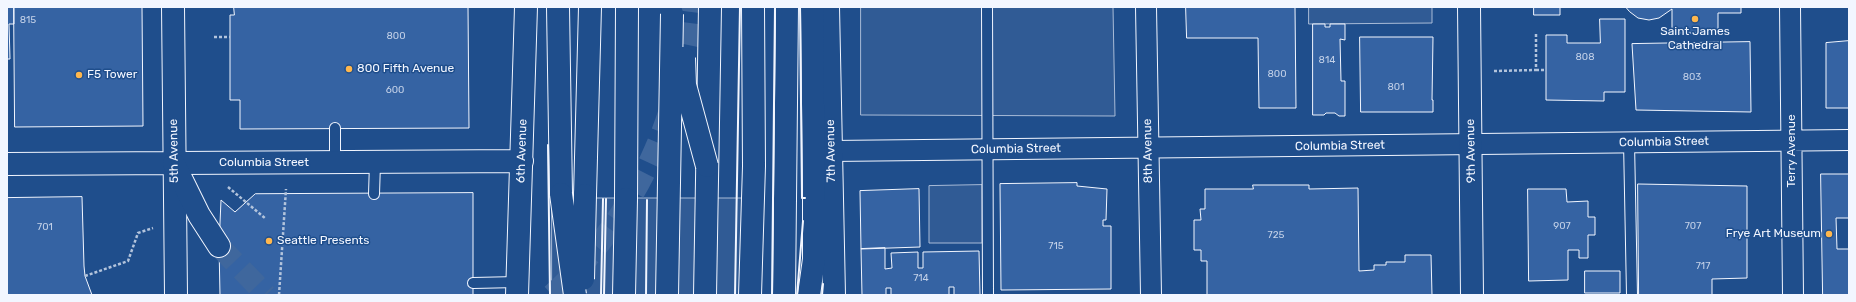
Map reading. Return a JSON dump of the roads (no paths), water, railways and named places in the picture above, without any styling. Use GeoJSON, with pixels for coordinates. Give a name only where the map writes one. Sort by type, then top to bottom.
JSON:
{"type":"FeatureCollection","features":[{"type":"Feature","properties":{"kind":"main road","name":"5th Avenue"},"geometry":{"type":"LineString","coordinates":[[173,7],[176,295]]}},
{"type":"Feature","properties":{"kind":"main road","name":"6th Avenue"},"geometry":{"type":"LineString","coordinates":[[517,289],[526,7]]}},
{"type":"Feature","properties":{"kind":"main road"},"geometry":{"type":"LineString","coordinates":[[558,7],[561,194],[574,295]]}},
{"type":"Feature","properties":{"kind":"main road"},"geometry":{"type":"LineString","coordinates":[[583,295],[590,7]]}},
{"type":"Feature","properties":{"kind":"main road"},"geometry":{"type":"LineString","coordinates":[[624,295],[626,199],[626,7]]}},
{"type":"Feature","properties":{"kind":"main road"},"geometry":{"type":"LineString","coordinates":[[705,295],[710,7]]}},
{"type":"Feature","properties":{"kind":"main road"},"geometry":{"type":"LineString","coordinates":[[750,295],[754,166],[753,7]]}},
{"type":"Feature","properties":{"kind":"main road"},"geometry":{"type":"LineString","coordinates":[[784,294],[787,7]]}},
{"type":"Feature","properties":{"kind":"main road"},"geometry":{"type":"LineString","coordinates":[[809,295],[814,259],[812,7]]}},
{"type":"Feature","properties":{"kind":"main road","name":"7th Avenue"},"geometry":{"type":"LineString","coordinates":[[828,7],[834,295]]}},
{"type":"Feature","properties":{"kind":"main road","name":"9th Avenue"},"geometry":{"type":"LineString","coordinates":[[1469,7],[1472,295]]}},
{"type":"Feature","properties":{"kind":"main road"},"geometry":{"type":"LineString","coordinates":[[676,10],[686,85],[707,166]]}},
{"type":"Feature","properties":{"kind":"main road"},"geometry":{"type":"LineString","coordinates":[[667,295],[676,10]]}},
{"type":"Feature","properties":{"kind":"main road","name":"Columbia Street"},"geometry":{"type":"LineString","coordinates":[[7,164],[522,162]]}},
{"type":"Feature","properties":{"kind":"main road"},"geometry":{"type":"LineString","coordinates":[[174,164],[199,215],[219,246]]}},
{"type":"Feature","properties":{"kind":"street","name":"8th Avenue"},"geometry":{"type":"LineString","coordinates":[[1146,7],[1147,148],[1151,295]]}},
{"type":"Feature","properties":{"kind":"street","name":"Terry Avenue"},"geometry":{"type":"LineString","coordinates":[[1790,7],[1793,295]]}},
{"type":"Feature","properties":{"kind":"street","name":"Columbia Street"},"geometry":{"type":"LineString","coordinates":[[831,151],[1849,140]]}},
{"type":"Feature","properties":{"kind":"lane"},"geometry":{"type":"LineString","coordinates":[[987,7],[988,295]]}},
{"type":"Feature","properties":{"kind":"lane"},"geometry":{"type":"LineString","coordinates":[[335,128],[335,163]]}},
{"type":"Feature","properties":{"kind":"lane"},"geometry":{"type":"LineString","coordinates":[[1629,142],[1632,295]]}},
{"type":"Feature","properties":{"kind":"lane"},"geometry":{"type":"LineString","coordinates":[[374,194],[375,163]]}},
{"type":"Feature","properties":{"kind":"lane"},"geometry":{"type":"LineString","coordinates":[[473,283],[517,289]]}},
{"type":"Feature","properties":{"kind":"tunnel"},"geometry":{"type":"LineString","coordinates":[[680,77],[690,31],[693,7]]}},
{"type":"Feature","properties":{"kind":"tunnel"},"geometry":{"type":"LineString","coordinates":[[552,295],[590,256],[622,212],[649,163],[669,113]]}},
{"type":"Feature","properties":{"kind":"tunnel"},"geometry":{"type":"LineString","coordinates":[[219,246],[266,295]]}},
{"type":"Feature","properties":{"kind":"place","name":"Saint James Cathedral"},"geometry":{"type":"Point","coordinates":[1695,19]}},
{"type":"Feature","properties":{"kind":"place","name":"800 Fifth Avenue"},"geometry":{"type":"Point","coordinates":[349,69]}},
{"type":"Feature","properties":{"kind":"place","name":"F5 Tower"},"geometry":{"type":"Point","coordinates":[79,75]}},
{"type":"Feature","properties":{"kind":"place","name":"Frye Art Museum"},"geometry":{"type":"Point","coordinates":[1829,234]}},
{"type":"Feature","properties":{"kind":"place","name":"Seattle Presents"},"geometry":{"type":"Point","coordinates":[269,241]}}]}
